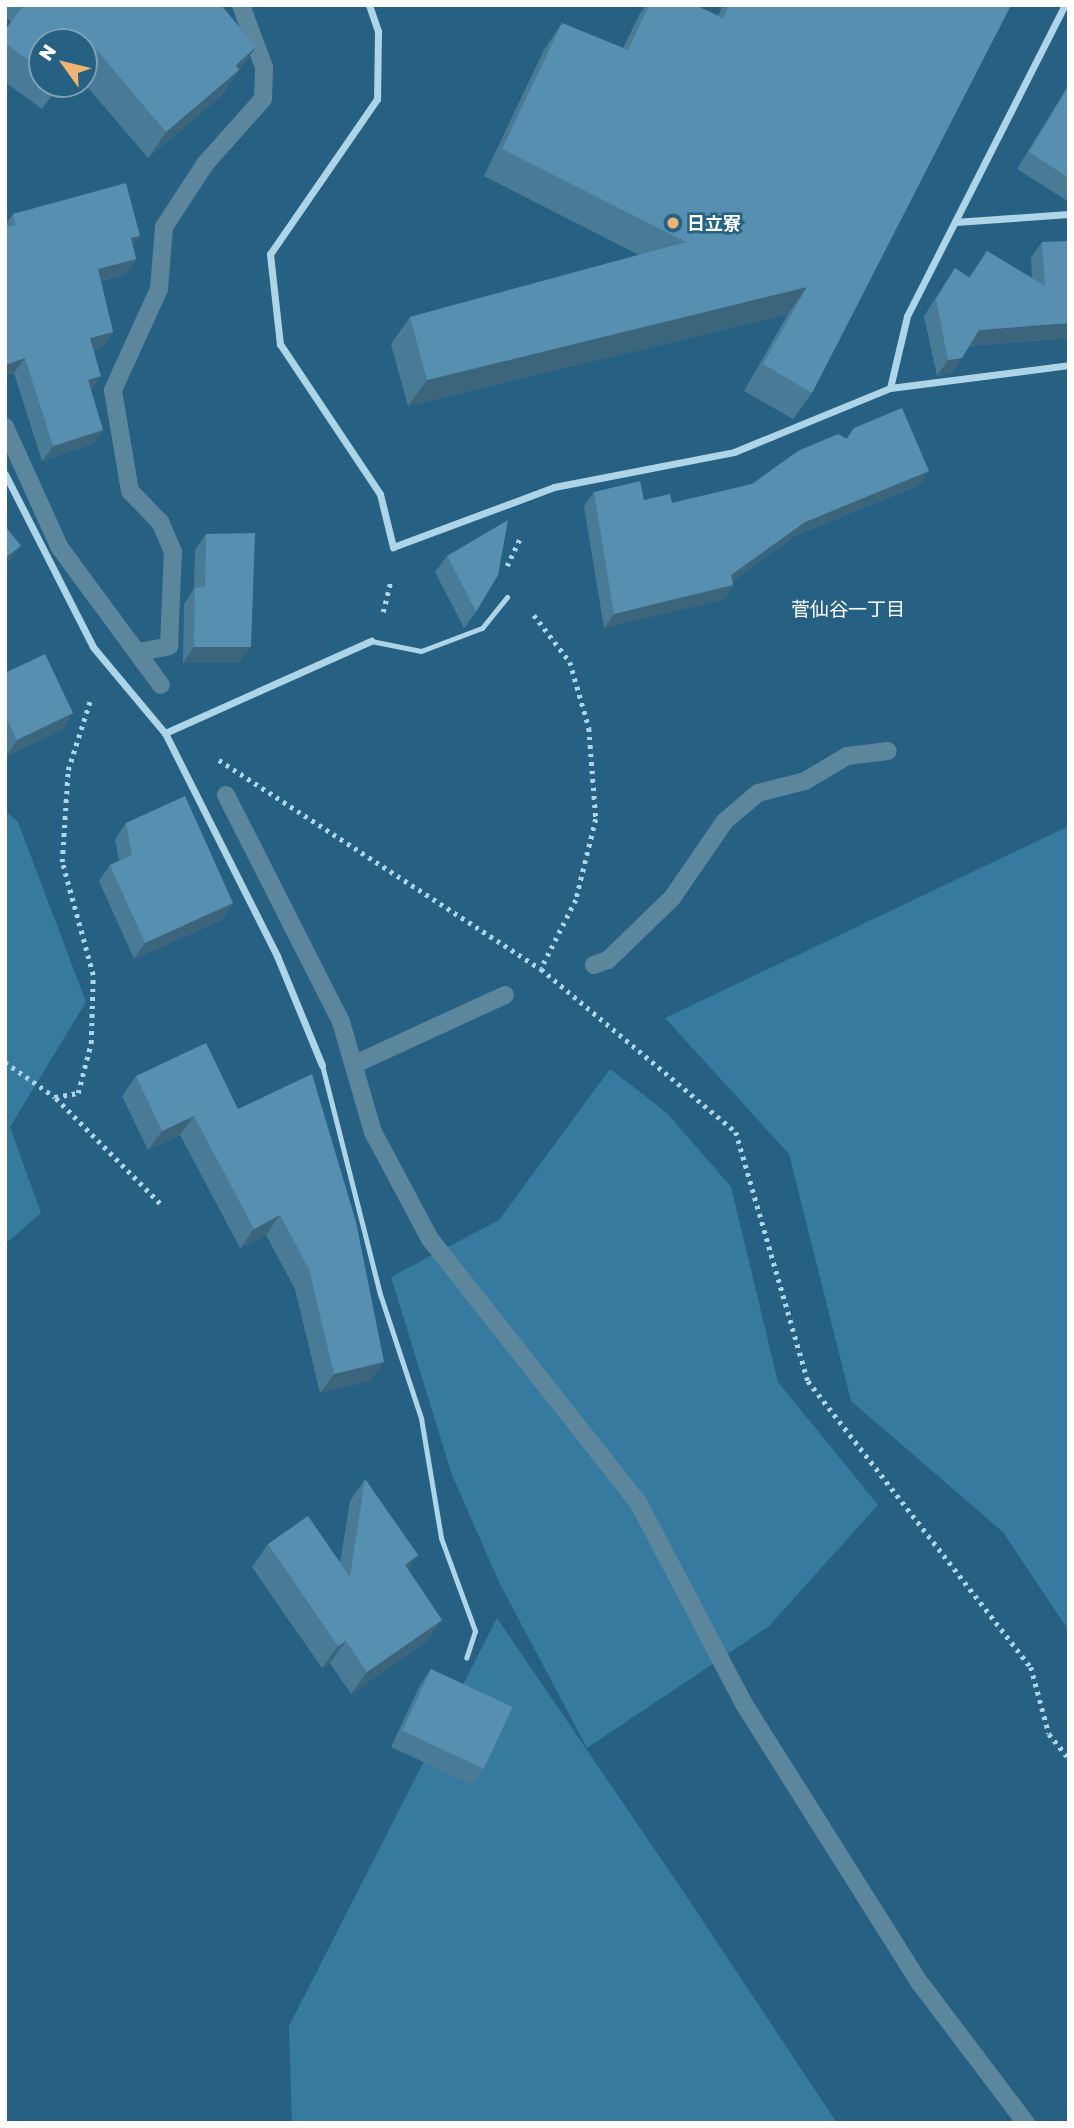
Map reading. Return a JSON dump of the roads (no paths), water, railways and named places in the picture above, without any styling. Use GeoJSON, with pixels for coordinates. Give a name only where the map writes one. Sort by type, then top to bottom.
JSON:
{"type":"FeatureCollection","features":[{"type":"Feature","properties":{"kind":"street"},"geometry":{"type":"LineString","coordinates":[[369,5],[378,31],[377,99],[270,254],[280,344],[380,494],[393,547],[554,488],[734,452],[890,388],[1069,365]]}},
{"type":"Feature","properties":{"kind":"street"},"geometry":{"type":"LineString","coordinates":[[890,388],[907,316],[1065,5]]}},
{"type":"Feature","properties":{"kind":"street"},"geometry":{"type":"LineString","coordinates":[[955,222],[1069,214]]}},
{"type":"Feature","properties":{"kind":"street"},"geometry":{"type":"LineString","coordinates":[[5,474],[93,647],[109,662],[165,733],[277,956],[322,1065]]}},
{"type":"Feature","properties":{"kind":"street"},"geometry":{"type":"LineString","coordinates":[[165,733],[370,641]]}},
{"type":"Feature","properties":{"kind":"lane"},"geometry":{"type":"LineString","coordinates":[[370,641],[421,650],[482,628],[507,597]]}},
{"type":"Feature","properties":{"kind":"lane"},"geometry":{"type":"LineString","coordinates":[[322,1065],[380,1294],[421,1418],[441,1538],[475,1631],[466,1658]]}},
{"type":"Feature","properties":{"kind":"waterway"},"geometry":{"type":"LineString","coordinates":[[139,652],[169,646],[173,552],[160,522],[130,491],[113,390],[159,289],[164,227],[205,164],[263,99],[264,67],[241,5]]}},
{"type":"Feature","properties":{"kind":"waterway"},"geometry":{"type":"LineString","coordinates":[[5,427],[60,548],[161,685]]}},
{"type":"Feature","properties":{"kind":"waterway"},"geometry":{"type":"LineString","coordinates":[[594,965],[608,960],[672,898],[725,821],[758,793],[805,781],[847,756],[888,751]]}},
{"type":"Feature","properties":{"kind":"waterway"},"geometry":{"type":"LineString","coordinates":[[226,795],[341,1022],[373,1132],[430,1239],[639,1504],[744,1704],[920,1983],[1026,2123]]}},
{"type":"Feature","properties":{"kind":"waterway"},"geometry":{"type":"LineString","coordinates":[[355,1064],[505,995]]}},
{"type":"Feature","properties":{"kind":"place","name":"日立寮"},"geometry":{"type":"Point","coordinates":[673,223]}},
{"type":"Feature","properties":{"kind":"district","name":"菅仙谷一丁目"},"geometry":{"type":"Point","coordinates":[848,609]}}]}
